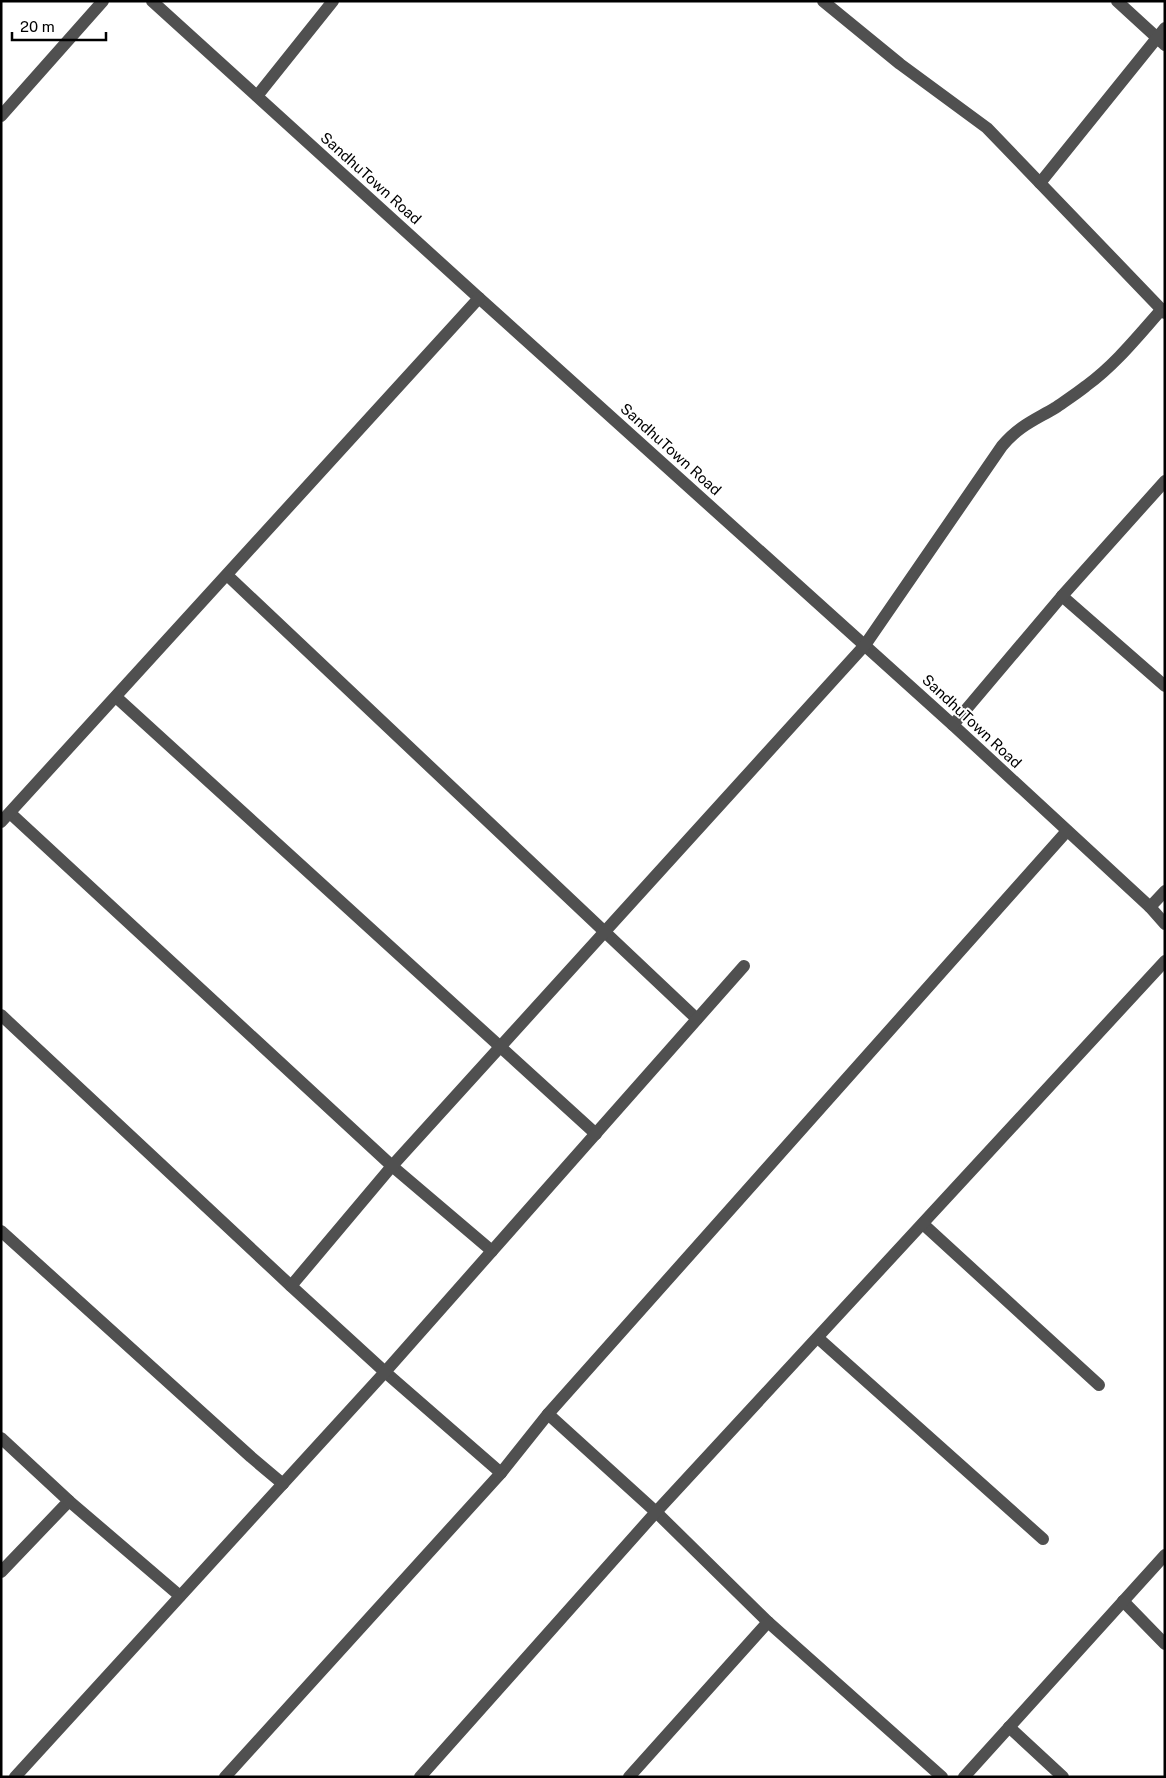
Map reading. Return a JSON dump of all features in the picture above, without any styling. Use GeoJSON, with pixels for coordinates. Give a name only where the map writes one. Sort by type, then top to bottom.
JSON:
{"type":"FeatureCollection","features":[{"type":"Feature","properties":{"kind":"street"},"geometry":{"type":"LineString","coordinates":[[1,116],[103,1]]}},
{"type":"Feature","properties":{"kind":"street","name":"SandhuTown Road"},"geometry":{"type":"LineString","coordinates":[[152,1],[478,298],[865,644],[1150,907],[1165,924]]}},
{"type":"Feature","properties":{"kind":"street"},"geometry":{"type":"LineString","coordinates":[[257,96],[333,1]]}},
{"type":"Feature","properties":{"kind":"street"},"geometry":{"type":"LineString","coordinates":[[291,1286],[392,1166],[865,644],[1012,433],[1088,385],[1118,358],[1163,311],[987,128],[900,64],[823,1]]}},
{"type":"Feature","properties":{"kind":"street"},"geometry":{"type":"LineString","coordinates":[[1040,183],[1162,37],[1116,1]]}},
{"type":"Feature","properties":{"kind":"street"},"geometry":{"type":"LineString","coordinates":[[1,822],[478,298]]}},
{"type":"Feature","properties":{"kind":"street"},"geometry":{"type":"LineString","coordinates":[[953,725],[1062,596],[1164,483]]}},
{"type":"Feature","properties":{"kind":"street"},"geometry":{"type":"LineString","coordinates":[[227,575],[697,1019]]}},
{"type":"Feature","properties":{"kind":"street"},"geometry":{"type":"LineString","coordinates":[[1062,596],[1165,686]]}},
{"type":"Feature","properties":{"kind":"street"},"geometry":{"type":"LineString","coordinates":[[116,697],[596,1134]]}},
{"type":"Feature","properties":{"kind":"street"},"geometry":{"type":"LineString","coordinates":[[10,813],[392,1166],[492,1251]]}},
{"type":"Feature","properties":{"kind":"street"},"geometry":{"type":"LineString","coordinates":[[225,1777],[501,1473],[548,1414],[1067,831]]}},
{"type":"Feature","properties":{"kind":"street"},"geometry":{"type":"LineString","coordinates":[[1150,907],[1165,891]]}},
{"type":"Feature","properties":{"kind":"street"},"geometry":{"type":"LineString","coordinates":[[420,1777],[656,1512],[1165,961]]}},
{"type":"Feature","properties":{"kind":"street"},"geometry":{"type":"LineString","coordinates":[[15,1777],[385,1372],[744,966]]}},
{"type":"Feature","properties":{"kind":"street"},"geometry":{"type":"LineString","coordinates":[[1,1015],[291,1286],[385,1372],[501,1473]]}},
{"type":"Feature","properties":{"kind":"street"},"geometry":{"type":"LineString","coordinates":[[923,1224],[1099,1385]]}},
{"type":"Feature","properties":{"kind":"street"},"geometry":{"type":"LineString","coordinates":[[1,1231],[283,1484]]}},
{"type":"Feature","properties":{"kind":"street"},"geometry":{"type":"LineString","coordinates":[[818,1338],[1043,1539]]}},
{"type":"Feature","properties":{"kind":"street"},"geometry":{"type":"LineString","coordinates":[[548,1414],[656,1512],[768,1622],[942,1777]]}},
{"type":"Feature","properties":{"kind":"street"},"geometry":{"type":"LineString","coordinates":[[1,1438],[69,1501],[180,1596]]}},
{"type":"Feature","properties":{"kind":"street"},"geometry":{"type":"LineString","coordinates":[[1,1572],[69,1501]]}},
{"type":"Feature","properties":{"kind":"street"},"geometry":{"type":"LineString","coordinates":[[964,1777],[1165,1555]]}},
{"type":"Feature","properties":{"kind":"street"},"geometry":{"type":"LineString","coordinates":[[1123,1601],[1165,1644]]}},
{"type":"Feature","properties":{"kind":"street"},"geometry":{"type":"LineString","coordinates":[[629,1777],[768,1622]]}},
{"type":"Feature","properties":{"kind":"street"},"geometry":{"type":"LineString","coordinates":[[1009,1727],[1063,1777]]}}]}
